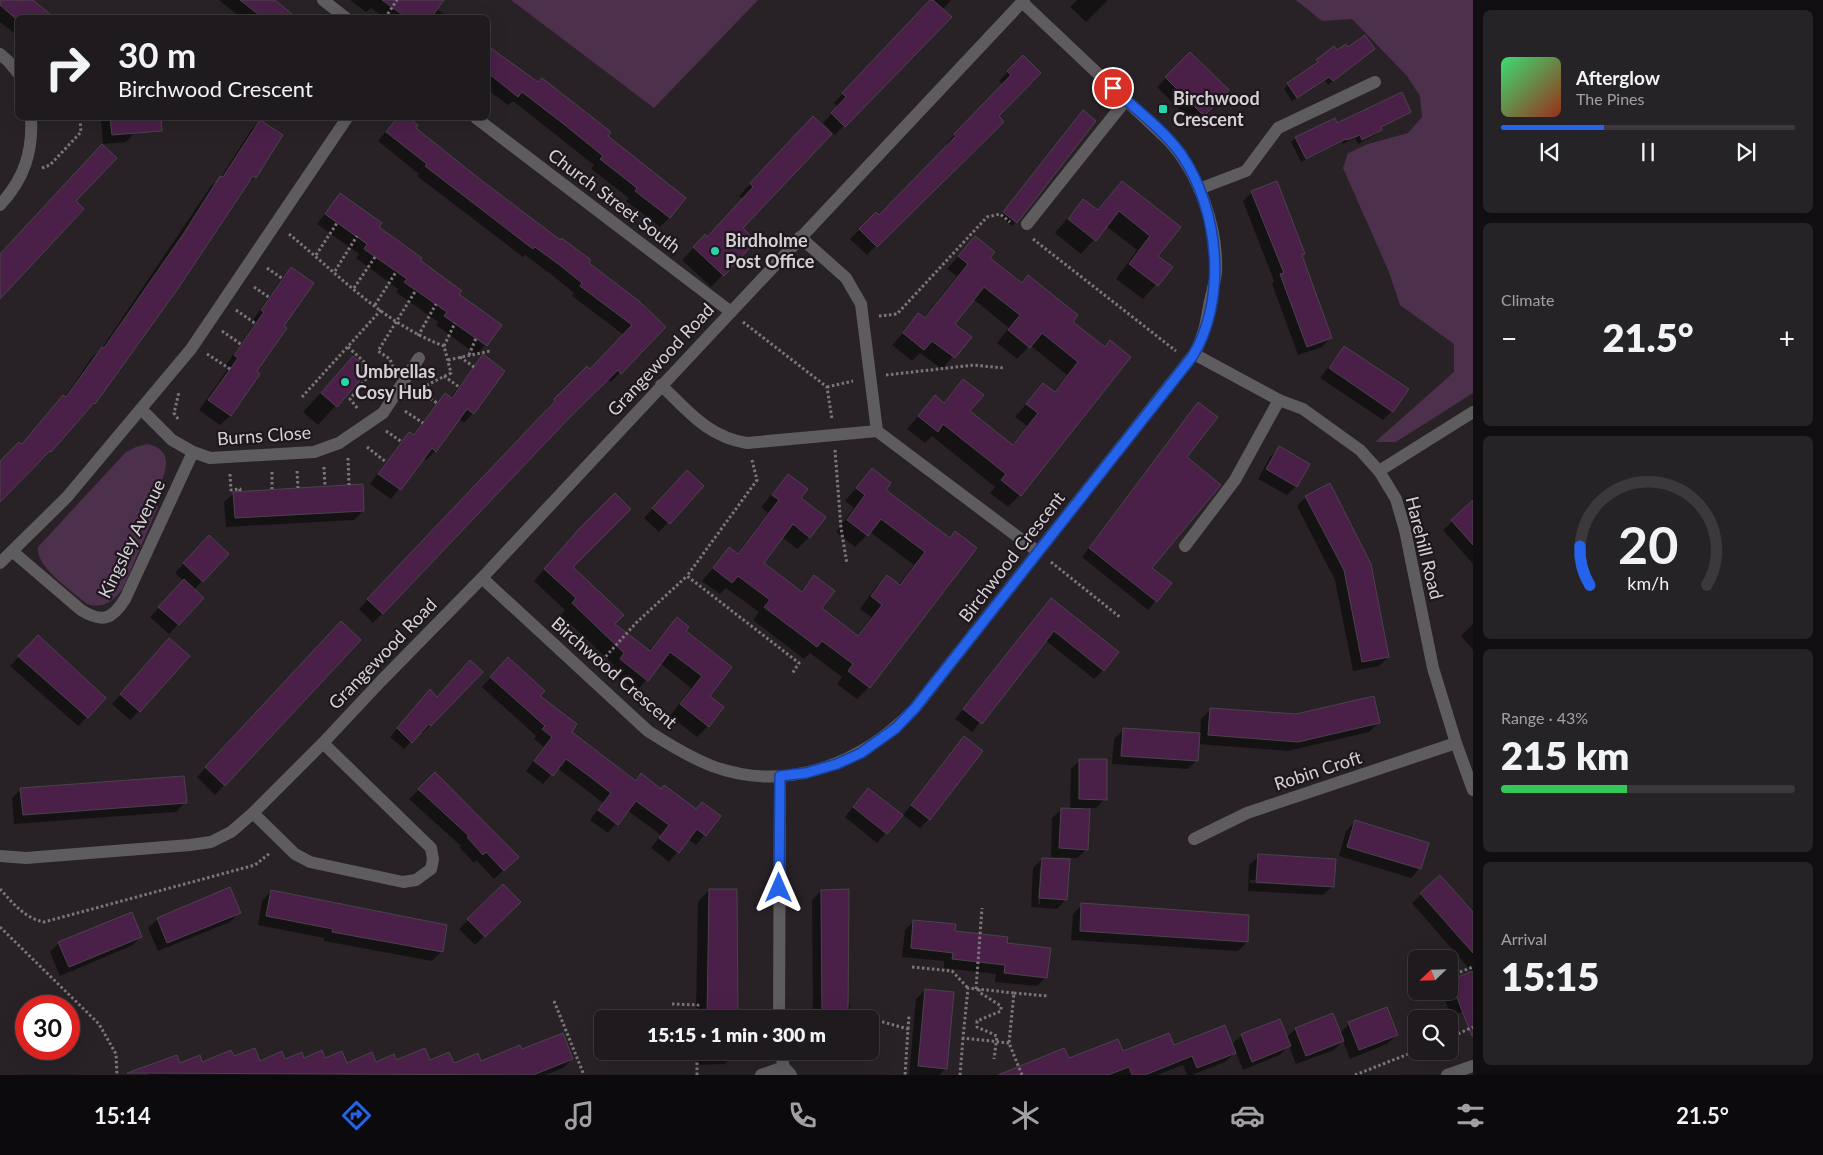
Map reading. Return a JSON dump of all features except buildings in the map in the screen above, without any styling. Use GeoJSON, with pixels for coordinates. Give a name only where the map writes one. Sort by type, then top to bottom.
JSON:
{"type":"FeatureCollection","features":[{"type":"Feature","properties":{"kind":"street"},"geometry":{"type":"LineString","coordinates":[[323,0],[342,15]]}},
{"type":"Feature","properties":{"kind":"street","name":"Birchwood Crescent"},"geometry":{"type":"LineString","coordinates":[[482,578],[648,731],[675,748],[712,766],[744,774],[780,776],[806,773],[837,764],[861,753],[896,728],[915,708],[1191,357],[1202,340],[1216,272],[1212,233],[1199,189],[1194,175],[1180,152],[1023,1]]}},
{"type":"Feature","properties":{"kind":"street","name":"Grangewood Road"},"geometry":{"type":"LineString","coordinates":[[0,856],[26,858],[190,846],[212,842],[231,832],[323,744],[381,680],[482,578],[1023,1]]}},
{"type":"Feature","properties":{"kind":"street"},"geometry":{"type":"LineString","coordinates":[[0,54],[15,70]]}},
{"type":"Feature","properties":{"kind":"street"},"geometry":{"type":"LineString","coordinates":[[1199,189],[1246,171],[1278,128],[1375,82]]}},
{"type":"Feature","properties":{"kind":"street"},"geometry":{"type":"LineString","coordinates":[[1024,229],[1126,100]]}},
{"type":"Feature","properties":{"kind":"street"},"geometry":{"type":"LineString","coordinates":[[0,205],[20,177],[30,152],[31,120]]}},
{"type":"Feature","properties":{"kind":"street"},"geometry":{"type":"LineString","coordinates":[[0,563],[67,497],[142,410],[191,349],[346,120]]}},
{"type":"Feature","properties":{"kind":"street","name":"Church Street South"},"geometry":{"type":"LineString","coordinates":[[479,120],[731,312]]}},
{"type":"Feature","properties":{"kind":"street"},"geometry":{"type":"LineString","coordinates":[[800,237],[846,278],[861,304],[877,431]]}},
{"type":"Feature","properties":{"kind":"street","name":"Harehill Road"},"geometry":{"type":"LineString","coordinates":[[1191,357],[1303,410],[1334,429],[1360,450],[1379,471],[1396,499],[1405,530],[1433,668],[1456,743],[1473,790]]}},
{"type":"Feature","properties":{"kind":"street","name":"Burns Close"},"geometry":{"type":"LineString","coordinates":[[193,452],[210,458],[314,452],[339,444],[383,413],[419,358]]}},
{"type":"Feature","properties":{"kind":"street"},"geometry":{"type":"LineString","coordinates":[[661,385],[714,434],[747,443],[877,431],[1038,552]]}},
{"type":"Feature","properties":{"kind":"street"},"geometry":{"type":"LineString","coordinates":[[1185,546],[1235,480],[1279,400]]}},
{"type":"Feature","properties":{"kind":"street"},"geometry":{"type":"LineString","coordinates":[[142,410],[172,440],[193,452]]}},
{"type":"Feature","properties":{"kind":"street"},"geometry":{"type":"LineString","coordinates":[[1379,471],[1473,412]]}},
{"type":"Feature","properties":{"kind":"street","name":"Kingsley Avenue"},"geometry":{"type":"LineString","coordinates":[[12,551],[92,618],[105,618],[117,611],[125,599],[193,452]]}},
{"type":"Feature","properties":{"kind":"street","name":"Robin Croft"},"geometry":{"type":"LineString","coordinates":[[1194,839],[1247,813],[1456,743]]}},
{"type":"Feature","properties":{"kind":"street"},"geometry":{"type":"LineString","coordinates":[[253,813],[295,854],[310,862],[402,882],[416,880],[431,869],[433,859],[430,848],[323,744]]}},
{"type":"Feature","properties":{"kind":"street"},"geometry":{"type":"LineString","coordinates":[[779,1010],[780,776]]}},
{"type":"Feature","properties":{"kind":"street"},"geometry":{"type":"LineString","coordinates":[[1447,1075],[1473,1066]]}},
{"type":"Feature","properties":{"kind":"street"},"geometry":{"type":"LineString","coordinates":[[761,1075],[787,1071]]}},
{"type":"Feature","properties":{"kind":"path"},"geometry":{"type":"LineString","coordinates":[[386,15],[397,0]]}},
{"type":"Feature","properties":{"kind":"path"},"geometry":{"type":"LineString","coordinates":[[20,177],[50,165],[81,132],[80,120]]}},
{"type":"Feature","properties":{"kind":"path"},"geometry":{"type":"LineString","coordinates":[[864,318],[897,314],[987,217],[1000,214],[1024,229],[1191,357]]}},
{"type":"Feature","properties":{"kind":"path"},"geometry":{"type":"LineString","coordinates":[[316,256],[337,223]]}},
{"type":"Feature","properties":{"kind":"path"},"geometry":{"type":"LineString","coordinates":[[277,224],[397,323]]}},
{"type":"Feature","properties":{"kind":"path"},"geometry":{"type":"LineString","coordinates":[[284,240],[289,234]]}},
{"type":"Feature","properties":{"kind":"path"},"geometry":{"type":"LineString","coordinates":[[335,271],[356,236]]}},
{"type":"Feature","properties":{"kind":"path"},"geometry":{"type":"LineString","coordinates":[[354,288],[375,256]]}},
{"type":"Feature","properties":{"kind":"path"},"geometry":{"type":"LineString","coordinates":[[261,273],[270,260]]}},
{"type":"Feature","properties":{"kind":"path"},"geometry":{"type":"LineString","coordinates":[[265,267],[283,279]]}},
{"type":"Feature","properties":{"kind":"path"},"geometry":{"type":"LineString","coordinates":[[375,305],[396,272]]}},
{"type":"Feature","properties":{"kind":"path"},"geometry":{"type":"LineString","coordinates":[[247,294],[257,280]]}},
{"type":"Feature","properties":{"kind":"path"},"geometry":{"type":"LineString","coordinates":[[252,286],[270,298]]}},
{"type":"Feature","properties":{"kind":"path"},"geometry":{"type":"LineString","coordinates":[[394,371],[390,359],[378,350],[397,323],[416,290]]}},
{"type":"Feature","properties":{"kind":"path"},"geometry":{"type":"LineString","coordinates":[[230,317],[241,302]]}},
{"type":"Feature","properties":{"kind":"path"},"geometry":{"type":"LineString","coordinates":[[418,336],[436,304]]}},
{"type":"Feature","properties":{"kind":"path"},"geometry":{"type":"LineString","coordinates":[[235,310],[256,324]]}},
{"type":"Feature","properties":{"kind":"path"},"geometry":{"type":"LineString","coordinates":[[302,397],[381,310]]}},
{"type":"Feature","properties":{"kind":"path"},"geometry":{"type":"LineString","coordinates":[[731,312],[827,387],[834,434],[841,528],[847,564]]}},
{"type":"Feature","properties":{"kind":"path"},"geometry":{"type":"LineString","coordinates":[[444,346],[455,323]]}},
{"type":"Feature","properties":{"kind":"path"},"geometry":{"type":"LineString","coordinates":[[216,338],[226,324]]}},
{"type":"Feature","properties":{"kind":"path"},"geometry":{"type":"LineString","coordinates":[[221,330],[242,345]]}},
{"type":"Feature","properties":{"kind":"path"},"geometry":{"type":"LineString","coordinates":[[469,355],[476,338]]}},
{"type":"Feature","properties":{"kind":"path"},"geometry":{"type":"LineString","coordinates":[[200,360],[210,345]]}},
{"type":"Feature","properties":{"kind":"path"},"geometry":{"type":"LineString","coordinates":[[348,346],[373,370],[350,399],[364,415]]}},
{"type":"Feature","properties":{"kind":"path"},"geometry":{"type":"LineString","coordinates":[[448,360],[490,351]]}},
{"type":"Feature","properties":{"kind":"path"},"geometry":{"type":"LineString","coordinates":[[205,352],[230,369]]}},
{"type":"Feature","properties":{"kind":"path"},"geometry":{"type":"LineString","coordinates":[[460,357],[474,367]]}},
{"type":"Feature","properties":{"kind":"path"},"geometry":{"type":"LineString","coordinates":[[827,387],[870,377],[974,365],[1004,368]]}},
{"type":"Feature","properties":{"kind":"path"},"geometry":{"type":"LineString","coordinates":[[444,376],[460,387]]}},
{"type":"Feature","properties":{"kind":"path"},"geometry":{"type":"LineString","coordinates":[[180,388],[174,413],[182,426]]}},
{"type":"Feature","properties":{"kind":"path"},"geometry":{"type":"LineString","coordinates":[[418,390],[437,403]]}},
{"type":"Feature","properties":{"kind":"path"},"geometry":{"type":"LineString","coordinates":[[403,410],[423,424]]}},
{"type":"Feature","properties":{"kind":"path"},"geometry":{"type":"LineString","coordinates":[[385,430],[402,442]]}},
{"type":"Feature","properties":{"kind":"path"},"geometry":{"type":"LineString","coordinates":[[589,676],[636,622],[687,576],[757,480],[747,443]]}},
{"type":"Feature","properties":{"kind":"path"},"geometry":{"type":"LineString","coordinates":[[367,447],[386,462]]}},
{"type":"Feature","properties":{"kind":"path"},"geometry":{"type":"LineString","coordinates":[[348,457],[349,485]]}},
{"type":"Feature","properties":{"kind":"path"},"geometry":{"type":"LineString","coordinates":[[324,465],[326,486]]}},
{"type":"Feature","properties":{"kind":"path"},"geometry":{"type":"LineString","coordinates":[[297,466],[298,488]]}},
{"type":"Feature","properties":{"kind":"path"},"geometry":{"type":"LineString","coordinates":[[271,468],[272,489]]}},
{"type":"Feature","properties":{"kind":"path"},"geometry":{"type":"LineString","coordinates":[[230,471],[231,490],[240,489],[240,491]]}},
{"type":"Feature","properties":{"kind":"path"},"geometry":{"type":"LineString","coordinates":[[1038,552],[1121,618]]}},
{"type":"Feature","properties":{"kind":"path"},"geometry":{"type":"LineString","coordinates":[[687,576],[799,663],[792,674]]}},
{"type":"Feature","properties":{"kind":"path"},"geometry":{"type":"LineString","coordinates":[[0,889],[26,916],[32,920],[44,922],[255,864],[284,843]]}},
{"type":"Feature","properties":{"kind":"path"},"geometry":{"type":"LineString","coordinates":[[982,908],[978,989],[979,992],[1001,1006],[1001,1011],[977,1021],[978,1027],[997,1036],[998,1041],[994,1059]]}},
{"type":"Feature","properties":{"kind":"path"},"geometry":{"type":"LineString","coordinates":[[0,927],[100,1024],[116,1054],[118,1075]]}},
{"type":"Feature","properties":{"kind":"path"},"geometry":{"type":"LineString","coordinates":[[912,967],[952,971],[968,988],[1048,996]]}},
{"type":"Feature","properties":{"kind":"path"},"geometry":{"type":"LineString","coordinates":[[1460,972],[1473,967]]}},
{"type":"Feature","properties":{"kind":"path"},"geometry":{"type":"LineString","coordinates":[[960,1075],[968,988]]}},
{"type":"Feature","properties":{"kind":"path"},"geometry":{"type":"LineString","coordinates":[[1014,993],[1010,1042],[1022,1075]]}},
{"type":"Feature","properties":{"kind":"path"},"geometry":{"type":"LineString","coordinates":[[554,1001],[584,1075]]}},
{"type":"Feature","properties":{"kind":"path"},"geometry":{"type":"LineString","coordinates":[[672,1004],[698,1004],[698,1010]]}},
{"type":"Feature","properties":{"kind":"path"},"geometry":{"type":"LineString","coordinates":[[905,1075],[909,1016]]}},
{"type":"Feature","properties":{"kind":"path"},"geometry":{"type":"LineString","coordinates":[[879,1021],[908,1029]]}},
{"type":"Feature","properties":{"kind":"path"},"geometry":{"type":"LineString","coordinates":[[1458,1034],[1473,1027]]}},
{"type":"Feature","properties":{"kind":"path"},"geometry":{"type":"LineString","coordinates":[[963,1038],[1010,1042]]}},
{"type":"Feature","properties":{"kind":"path"},"geometry":{"type":"LineString","coordinates":[[1355,1075],[1408,1054]]}},
{"type":"Feature","properties":{"kind":"path"},"geometry":{"type":"LineString","coordinates":[[696,1075],[697,1060]]}},
{"type":"Feature","properties":{"kind":"shaded area"},"geometry":{"type":"Polygon","coordinates":[[[511,0],[758,0],[654,108],[511,0]]]}},
{"type":"Feature","properties":{"kind":"shaded area"},"geometry":{"type":"Polygon","coordinates":[[[1296,0],[1473,0],[1473,393],[1396,442],[1375,442],[1454,372],[1454,344],[1400,305],[1389,272],[1343,168],[1348,153],[1368,144],[1408,133],[1422,117],[1420,96],[1407,76],[1352,19],[1322,21],[1296,0]]]}},
{"type":"Feature","properties":{"kind":"shaded area"},"geometry":{"type":"Polygon","coordinates":[[[147,444],[163,453],[166,460],[166,468],[152,502],[158,507],[123,588],[108,603],[103,605],[87,604],[64,586],[48,570],[42,563],[38,547],[126,452],[147,444]]]}},
{"type":"Feature","properties":{"kind":"place","name":"Birchwood Crescent"},"geometry":{"type":"Point","coordinates":[1163,109]}},
{"type":"Feature","properties":{"kind":"place","name":"Birdholme Post Office"},"geometry":{"type":"Point","coordinates":[715,251]}},
{"type":"Feature","properties":{"kind":"place","name":"Umbrellas Cosy Hub"},"geometry":{"type":"Point","coordinates":[345,382]}},
{"type":"Feature","properties":{"kind":"route"},"geometry":{"type":"LineString","coordinates":[[779,888],[780,776],[806,773],[837,764],[861,753],[896,728],[915,708],[1014,583],[1192,357],[1202,340],[1216,272],[1212,233],[1203,200],[1194,175],[1180,152],[1113,88]]}}]}
